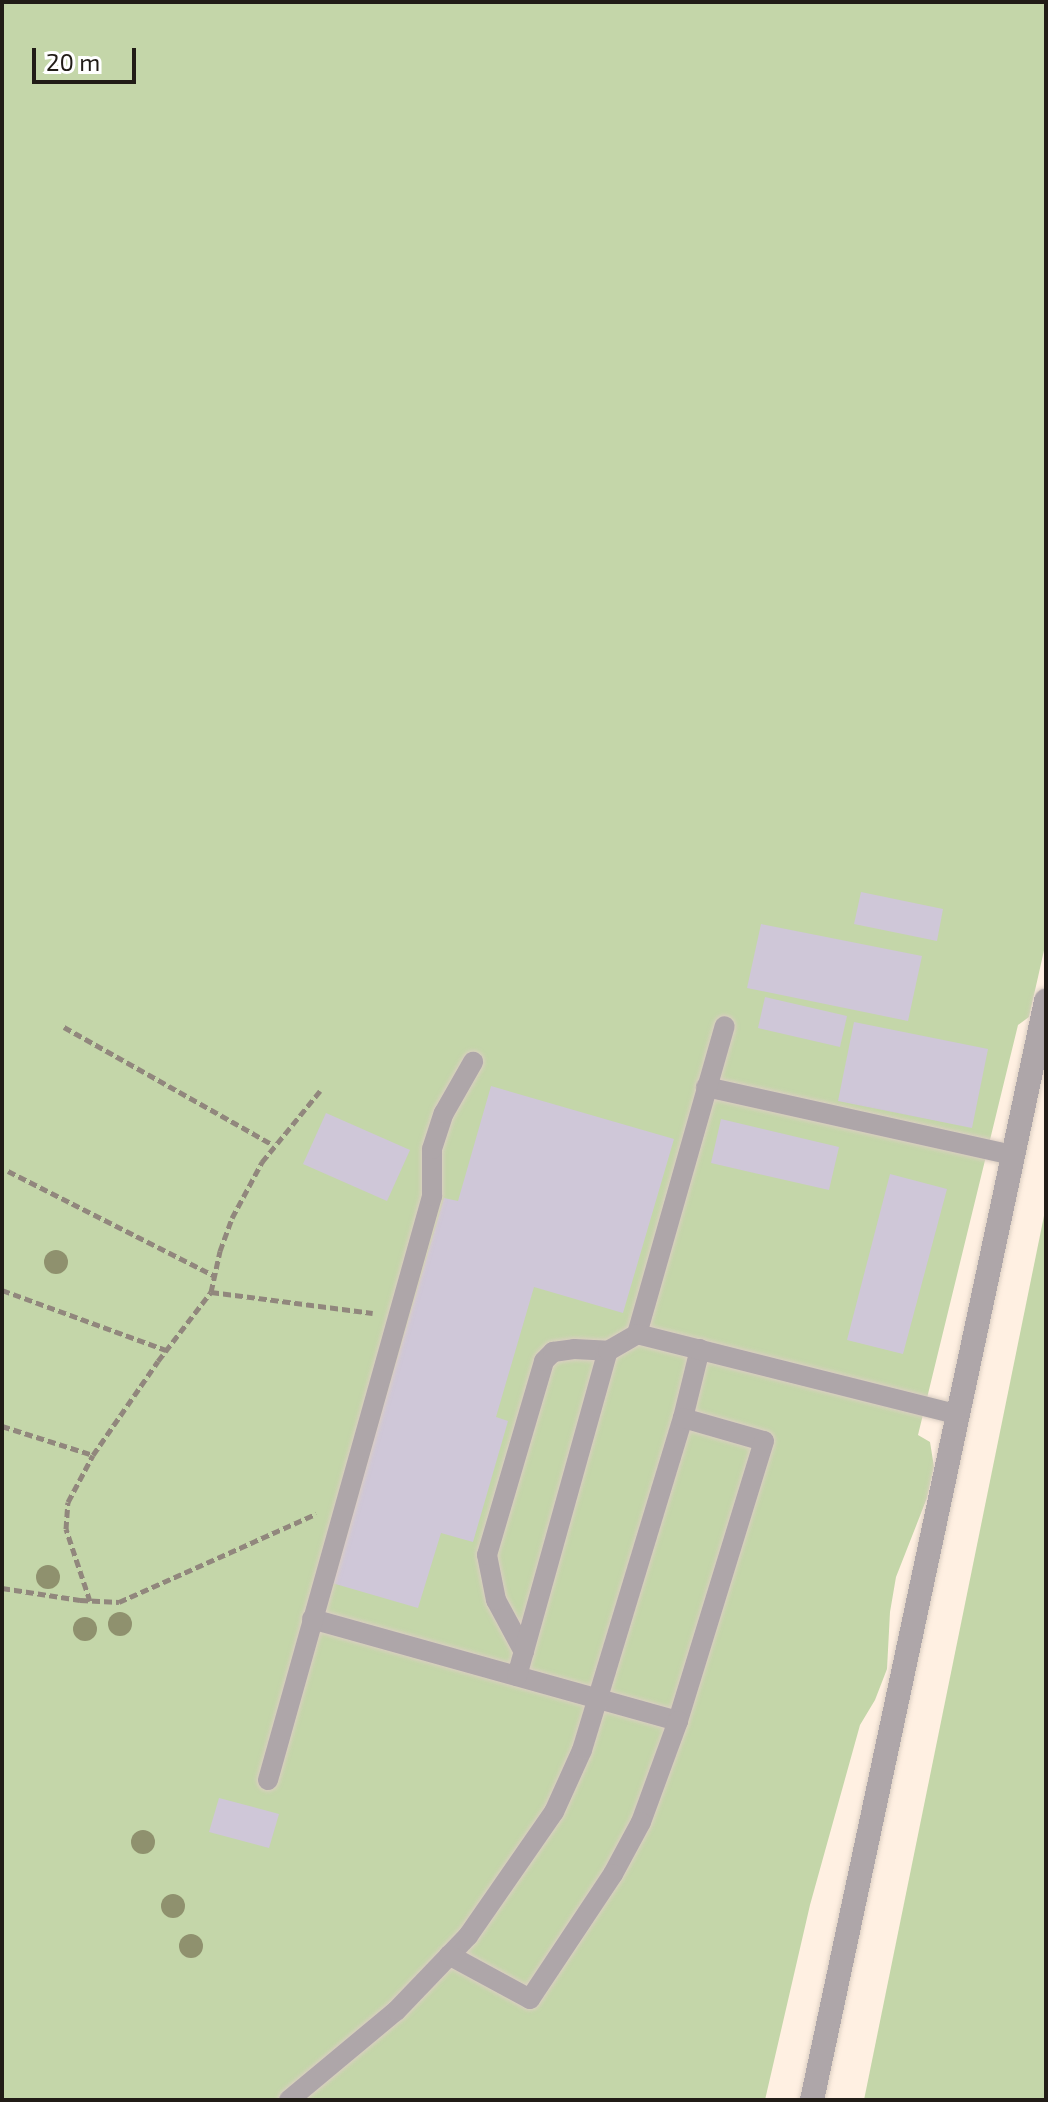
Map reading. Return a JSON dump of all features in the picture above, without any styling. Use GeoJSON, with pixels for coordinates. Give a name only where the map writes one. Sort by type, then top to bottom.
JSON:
{"type":"FeatureCollection","features":[{"type":"Feature","properties":{"kind":"street"},"geometry":{"type":"LineString","coordinates":[[812,2100],[1046,1001]]}},
{"type":"Feature","properties":{"kind":"lane"},"geometry":{"type":"LineString","coordinates":[[637,1334],[725,1026]]}},
{"type":"Feature","properties":{"kind":"lane"},"geometry":{"type":"LineString","coordinates":[[268,1780],[432,1196],[432,1149],[444,1113],[473,1062]]}},
{"type":"Feature","properties":{"kind":"lane"},"geometry":{"type":"LineString","coordinates":[[706,1087],[1012,1155]]}},
{"type":"Feature","properties":{"kind":"lane"},"geometry":{"type":"LineString","coordinates":[[524,1652],[496,1600],[487,1555],[544,1361],[553,1352],[574,1349],[608,1351],[637,1334],[956,1414]]}},
{"type":"Feature","properties":{"kind":"lane"},"geometry":{"type":"LineString","coordinates":[[289,2100],[396,2011],[468,1936],[554,1812],[582,1750],[683,1418],[700,1349]]}},
{"type":"Feature","properties":{"kind":"lane"},"geometry":{"type":"LineString","coordinates":[[517,1676],[608,1351]]}},
{"type":"Feature","properties":{"kind":"lane"},"geometry":{"type":"LineString","coordinates":[[449,1955],[530,1999],[613,1874],[641,1822],[678,1721],[764,1441],[683,1418]]}},
{"type":"Feature","properties":{"kind":"lane"},"geometry":{"type":"LineString","coordinates":[[312,1619],[678,1721]]}},
{"type":"Feature","properties":{"kind":"path"},"geometry":{"type":"LineString","coordinates":[[64,1027],[273,1145]]}},
{"type":"Feature","properties":{"kind":"path"},"geometry":{"type":"LineString","coordinates":[[90,1601],[66,1529],[68,1502],[93,1455],[166,1350],[211,1292],[232,1218],[273,1145],[320,1091]]}},
{"type":"Feature","properties":{"kind":"path"},"geometry":{"type":"LineString","coordinates":[[8,1171],[215,1276]]}},
{"type":"Feature","properties":{"kind":"path"},"geometry":{"type":"LineString","coordinates":[[2,1290],[166,1350]]}},
{"type":"Feature","properties":{"kind":"path"},"geometry":{"type":"LineString","coordinates":[[211,1292],[398,1317]]}},
{"type":"Feature","properties":{"kind":"path"},"geometry":{"type":"LineString","coordinates":[[2,1426],[93,1455]]}},
{"type":"Feature","properties":{"kind":"path"},"geometry":{"type":"LineString","coordinates":[[2,1588],[90,1601],[119,1602],[346,1500]]}},
{"type":"Feature","properties":{"kind":"green space"},"geometry":{"type":"Polygon","coordinates":[[[2,2],[1046,2],[1045,946],[1029,1017],[1018,1025],[918,1435],[930,1442],[934,1467],[927,1498],[896,1577],[890,1612],[887,1669],[875,1700],[860,1725],[810,1905],[765,2100],[2,2100],[2,2]]]}},
{"type":"Feature","properties":{"kind":"green space"},"geometry":{"type":"Polygon","coordinates":[[[1046,1206],[1046,2100],[864,2100],[1046,1206]]]}},
{"type":"Feature","properties":{"kind":"building"},"geometry":{"type":"Polygon","coordinates":[[[861,892],[943,909],[937,941],[854,924],[861,892]]]}},
{"type":"Feature","properties":{"kind":"building"},"geometry":{"type":"Polygon","coordinates":[[[761,924],[922,956],[908,1021],[747,988],[761,924]]]}},
{"type":"Feature","properties":{"kind":"building"},"geometry":{"type":"Polygon","coordinates":[[[765,997],[847,1016],[840,1047],[758,1028],[765,997]]]}},
{"type":"Feature","properties":{"kind":"building"},"geometry":{"type":"Polygon","coordinates":[[[854,1022],[988,1049],[972,1128],[838,1101],[854,1022]]]}},
{"type":"Feature","properties":{"kind":"building"},"geometry":{"type":"Polygon","coordinates":[[[491,1086],[674,1139],[623,1313],[534,1287],[496,1417],[508,1421],[473,1542],[441,1533],[418,1608],[332,1583],[444,1198],[458,1201],[491,1086]]]}},
{"type":"Feature","properties":{"kind":"building"},"geometry":{"type":"Polygon","coordinates":[[[326,1113],[410,1150],[387,1201],[303,1164],[326,1113]]]}},
{"type":"Feature","properties":{"kind":"building"},"geometry":{"type":"Polygon","coordinates":[[[721,1119],[839,1147],[829,1190],[711,1163],[721,1119]]]}},
{"type":"Feature","properties":{"kind":"building"},"geometry":{"type":"Polygon","coordinates":[[[890,1174],[947,1189],[903,1354],[847,1340],[890,1174]]]}},
{"type":"Feature","properties":{"kind":"building"},"geometry":{"type":"Polygon","coordinates":[[[219,1798],[279,1814],[269,1848],[209,1832],[219,1798]]]}}]}
